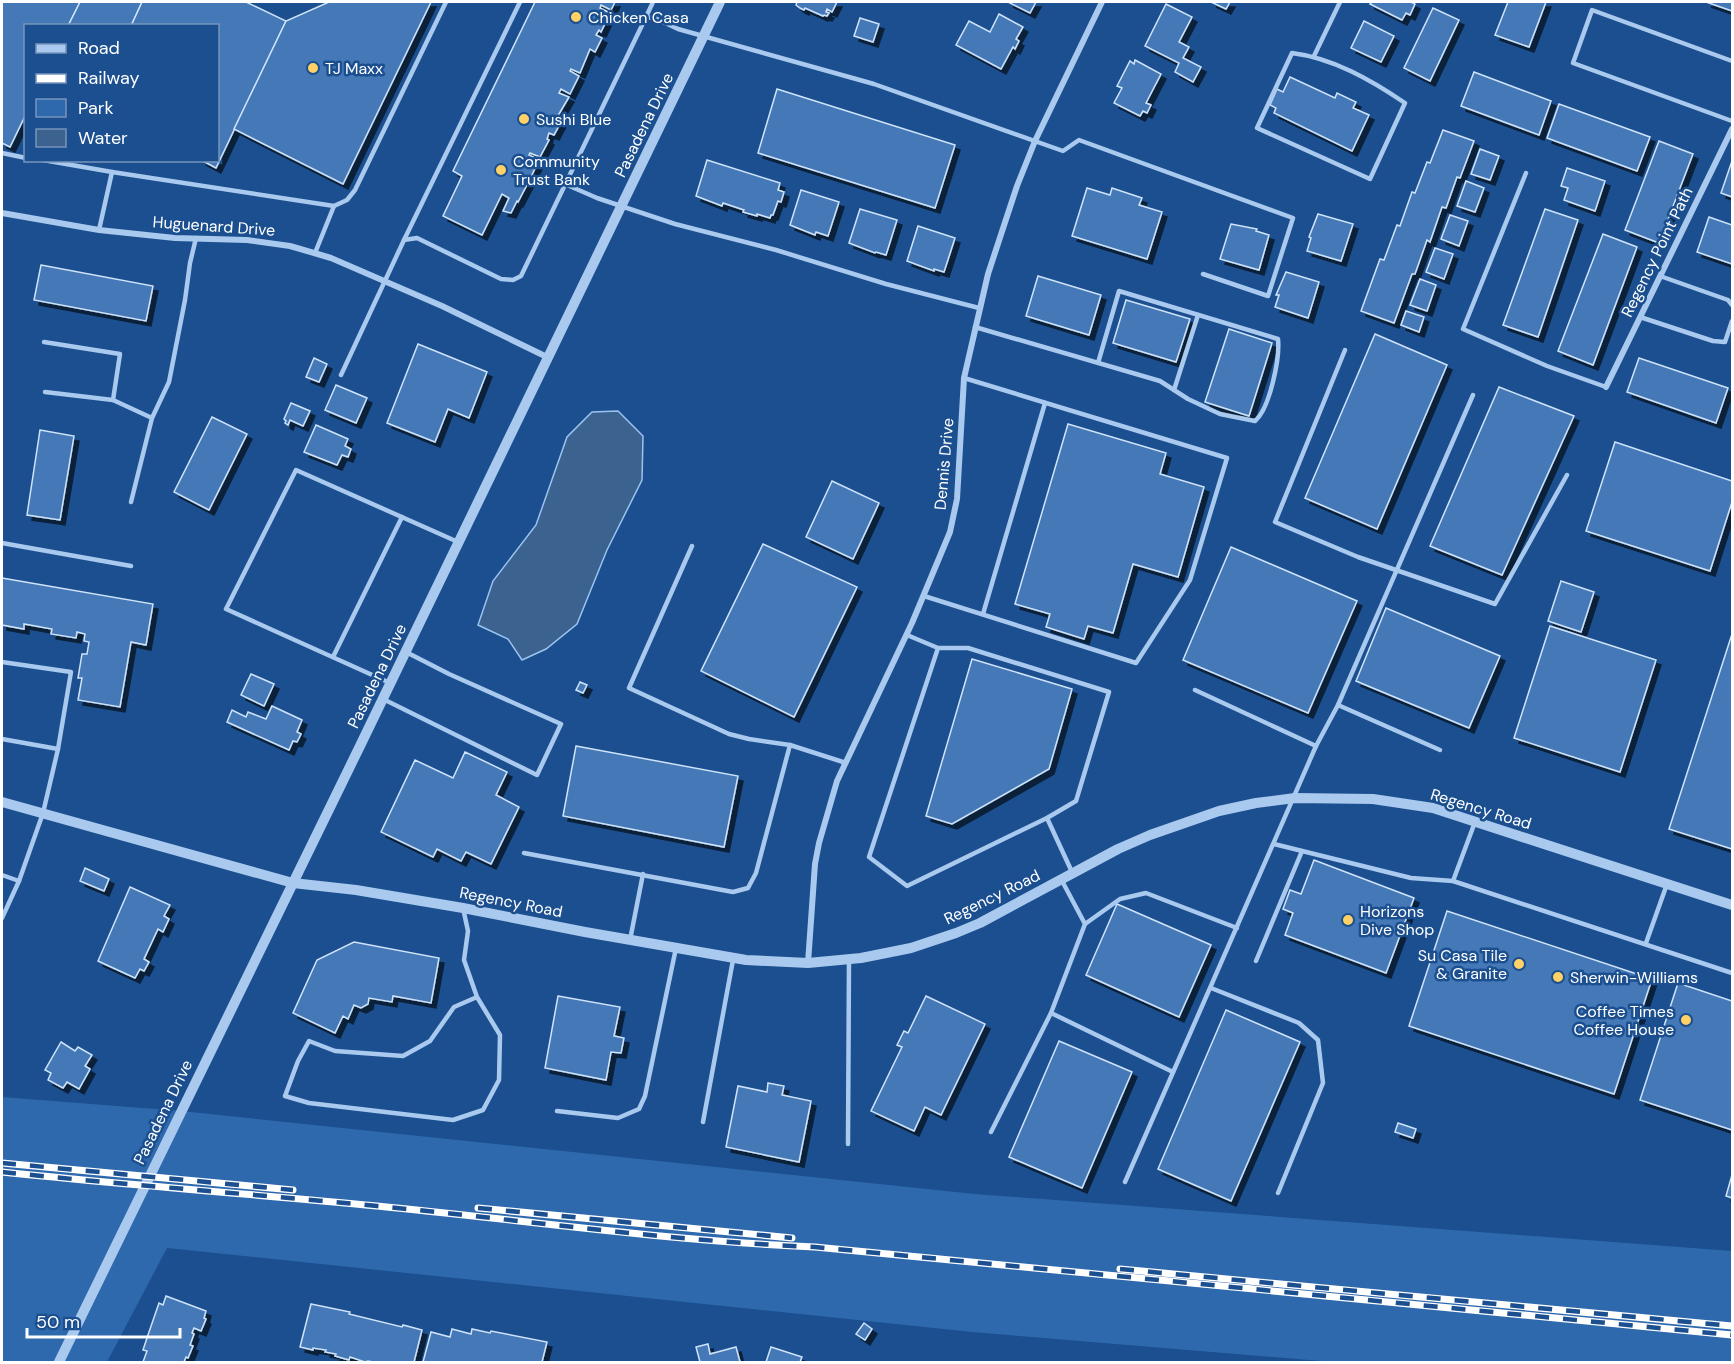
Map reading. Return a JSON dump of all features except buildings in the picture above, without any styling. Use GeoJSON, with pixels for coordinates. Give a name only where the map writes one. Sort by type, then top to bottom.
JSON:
{"type":"FeatureCollection","features":[{"type":"Feature","properties":{"kind":"street","name":"Pasadena Drive"},"geometry":{"type":"LineString","coordinates":[[59,1362],[720,2]]}},
{"type":"Feature","properties":{"kind":"street","name":"Dennis Drive"},"geometry":{"type":"LineString","coordinates":[[808,963],[815,864],[837,781],[907,635],[950,532],[957,499],[964,378],[991,263],[1035,141],[1102,2]]}},
{"type":"Feature","properties":{"kind":"street","name":"Regency Point Path"},"geometry":{"type":"LineString","coordinates":[[1606,387],[1732,129]]}},
{"type":"Feature","properties":{"kind":"street","name":"Huguenard Drive"},"geometry":{"type":"LineString","coordinates":[[2,213],[99,230],[247,240],[290,246],[332,258],[442,306],[547,357]]}},
{"type":"Feature","properties":{"kind":"street","name":"Regency Road"},"geometry":{"type":"LineString","coordinates":[[2,802],[293,882],[463,908],[734,958],[808,963],[849,959],[911,948],[956,933],[1118,849],[1186,821],[1247,805],[1295,798],[1336,797],[1404,802],[1433,808],[1732,905]]}},
{"type":"Feature","properties":{"kind":"lane"},"geometry":{"type":"LineString","coordinates":[[54,162],[334,206],[347,200],[355,190],[446,2]]}},
{"type":"Feature","properties":{"kind":"lane"},"geometry":{"type":"LineString","coordinates":[[341,375],[383,281],[520,2]]}},
{"type":"Feature","properties":{"kind":"lane"},"geometry":{"type":"LineString","coordinates":[[404,240],[417,238],[501,279],[513,280],[521,276],[653,2]]}},
{"type":"Feature","properties":{"kind":"lane"},"geometry":{"type":"LineString","coordinates":[[1314,56],[1340,2]]}},
{"type":"Feature","properties":{"kind":"lane"},"geometry":{"type":"LineString","coordinates":[[1732,61],[1592,10],[1573,63],[1732,121]]}},
{"type":"Feature","properties":{"kind":"lane"},"geometry":{"type":"LineString","coordinates":[[646,17],[657,19],[678,29],[874,84],[1063,151],[1079,140],[1293,218],[1268,296],[1203,274]]}},
{"type":"Feature","properties":{"kind":"lane"},"geometry":{"type":"LineString","coordinates":[[1292,53],[1314,56],[1373,81],[1405,103],[1370,179],[1257,128],[1292,53]]}},
{"type":"Feature","properties":{"kind":"lane"},"geometry":{"type":"LineString","coordinates":[[2,153],[24,158]]}},
{"type":"Feature","properties":{"kind":"lane"},"geometry":{"type":"LineString","coordinates":[[99,230],[112,172]]}},
{"type":"Feature","properties":{"kind":"lane"},"geometry":{"type":"LineString","coordinates":[[1526,173],[1463,329],[1547,366],[1606,387]]}},
{"type":"Feature","properties":{"kind":"lane"},"geometry":{"type":"LineString","coordinates":[[565,184],[597,198],[675,224],[776,250],[886,284],[979,309]]}},
{"type":"Feature","properties":{"kind":"lane"},"geometry":{"type":"LineString","coordinates":[[315,254],[334,206]]}},
{"type":"Feature","properties":{"kind":"lane"},"geometry":{"type":"LineString","coordinates":[[131,502],[152,418],[169,382],[196,238]]}},
{"type":"Feature","properties":{"kind":"lane"},"geometry":{"type":"LineString","coordinates":[[1660,276],[1728,300],[1732,305]]}},
{"type":"Feature","properties":{"kind":"lane"},"geometry":{"type":"LineString","coordinates":[[975,327],[1098,363],[1160,381],[1188,399],[1220,414],[1255,421],[1264,411],[1280,352],[1278,339],[1119,291],[1098,363]]}},
{"type":"Feature","properties":{"kind":"lane"},"geometry":{"type":"LineString","coordinates":[[1174,390],[1198,315]]}},
{"type":"Feature","properties":{"kind":"lane"},"geometry":{"type":"LineString","coordinates":[[1640,317],[1713,341],[1725,342],[1732,321]]}},
{"type":"Feature","properties":{"kind":"lane"},"geometry":{"type":"LineString","coordinates":[[44,342],[120,354],[113,400]]}},
{"type":"Feature","properties":{"kind":"lane"},"geometry":{"type":"LineString","coordinates":[[1346,350],[1275,522],[1358,557],[1495,604],[1567,475]]}},
{"type":"Feature","properties":{"kind":"lane"},"geometry":{"type":"LineString","coordinates":[[924,596],[1136,663],[1190,580],[1227,458],[964,378]]}},
{"type":"Feature","properties":{"kind":"lane"},"geometry":{"type":"LineString","coordinates":[[45,392],[113,400],[152,418]]}},
{"type":"Feature","properties":{"kind":"lane"},"geometry":{"type":"LineString","coordinates":[[1125,1182],[1316,746],[1338,705],[1473,395]]}},
{"type":"Feature","properties":{"kind":"lane"},"geometry":{"type":"LineString","coordinates":[[983,614],[1045,403]]}},
{"type":"Feature","properties":{"kind":"lane"},"geometry":{"type":"LineString","coordinates":[[391,683],[226,609],[296,470],[458,542]]}},
{"type":"Feature","properties":{"kind":"lane"},"geometry":{"type":"LineString","coordinates":[[333,657],[402,517]]}},
{"type":"Feature","properties":{"kind":"lane"},"geometry":{"type":"LineString","coordinates":[[2,543],[131,566]]}},
{"type":"Feature","properties":{"kind":"lane"},"geometry":{"type":"LineString","coordinates":[[692,546],[629,688],[729,734],[790,745],[846,763]]}},
{"type":"Feature","properties":{"kind":"lane"},"geometry":{"type":"LineString","coordinates":[[907,635],[938,648],[968,648],[1109,692],[1076,801],[1047,818],[907,886],[869,857],[938,648]]}},
{"type":"Feature","properties":{"kind":"lane"},"geometry":{"type":"LineString","coordinates":[[383,699],[537,775],[561,723],[449,674],[406,652]]}},
{"type":"Feature","properties":{"kind":"lane"},"geometry":{"type":"LineString","coordinates":[[2,662],[71,672],[58,749],[42,813],[19,881],[2,918]]}},
{"type":"Feature","properties":{"kind":"lane"},"geometry":{"type":"LineString","coordinates":[[1195,690],[1316,746]]}},
{"type":"Feature","properties":{"kind":"lane"},"geometry":{"type":"LineString","coordinates":[[1338,705],[1440,750]]}},
{"type":"Feature","properties":{"kind":"lane"},"geometry":{"type":"LineString","coordinates":[[2,739],[58,749]]}},
{"type":"Feature","properties":{"kind":"lane"},"geometry":{"type":"LineString","coordinates":[[524,853],[733,892],[748,888],[756,873],[790,745]]}},
{"type":"Feature","properties":{"kind":"lane"},"geometry":{"type":"LineString","coordinates":[[1047,818],[1073,873]]}},
{"type":"Feature","properties":{"kind":"lane"},"geometry":{"type":"LineString","coordinates":[[1453,881],[1475,822]]}},
{"type":"Feature","properties":{"kind":"lane"},"geometry":{"type":"LineString","coordinates":[[1274,844],[1411,878],[1453,881],[1732,972]]}},
{"type":"Feature","properties":{"kind":"lane"},"geometry":{"type":"LineString","coordinates":[[1256,961],[1302,851]]}},
{"type":"Feature","properties":{"kind":"lane"},"geometry":{"type":"LineString","coordinates":[[630,940],[643,874]]}},
{"type":"Feature","properties":{"kind":"lane"},"geometry":{"type":"LineString","coordinates":[[2,875],[19,881]]}},
{"type":"Feature","properties":{"kind":"lane"},"geometry":{"type":"LineString","coordinates":[[1061,879],[1084,924]]}},
{"type":"Feature","properties":{"kind":"lane"},"geometry":{"type":"LineString","coordinates":[[1646,943],[1667,884]]}},
{"type":"Feature","properties":{"kind":"lane"},"geometry":{"type":"LineString","coordinates":[[991,1132],[1051,1013],[1084,924],[1120,899],[1146,893],[1237,928]]}},
{"type":"Feature","properties":{"kind":"lane"},"geometry":{"type":"LineString","coordinates":[[463,908],[468,931],[464,960],[477,997],[500,1035],[499,1080],[483,1110],[453,1120],[309,1103],[285,1096],[309,1041],[335,1051],[404,1056],[430,1041],[453,1007],[477,997]]}},
{"type":"Feature","properties":{"kind":"lane"},"geometry":{"type":"LineString","coordinates":[[557,1111],[618,1118],[639,1109],[645,1096],[676,948]]}},
{"type":"Feature","properties":{"kind":"lane"},"geometry":{"type":"LineString","coordinates":[[703,1122],[734,958]]}},
{"type":"Feature","properties":{"kind":"lane"},"geometry":{"type":"LineString","coordinates":[[848,1144],[849,959]]}},
{"type":"Feature","properties":{"kind":"lane"},"geometry":{"type":"LineString","coordinates":[[1210,988],[1299,1023],[1318,1040],[1323,1083],[1278,1193]]}},
{"type":"Feature","properties":{"kind":"lane"},"geometry":{"type":"LineString","coordinates":[[1051,1013],[1173,1072]]}},
{"type":"Feature","properties":{"kind":"green space"},"geometry":{"type":"Polygon","coordinates":[[[2,1097],[181,1111],[975,1194],[1732,1251],[1732,1362],[1333,1362],[972,1332],[167,1248],[107,1362],[2,1362],[2,1097]]]}},
{"type":"Feature","properties":{"kind":"water"},"geometry":{"type":"Polygon","coordinates":[[[618,411],[643,436],[642,480],[607,550],[577,624],[546,649],[522,660],[508,639],[478,625],[493,581],[536,525],[567,437],[592,412],[618,411]]]}},
{"type":"Feature","properties":{"kind":"railway"},"geometry":{"type":"LineString","coordinates":[[2,1163],[293,1190]]}},
{"type":"Feature","properties":{"kind":"railway"},"geometry":{"type":"LineString","coordinates":[[2,1172],[377,1206],[651,1235],[815,1247],[1732,1335]]}},
{"type":"Feature","properties":{"kind":"railway"},"geometry":{"type":"LineString","coordinates":[[478,1208],[792,1238]]}},
{"type":"Feature","properties":{"kind":"railway"},"geometry":{"type":"LineString","coordinates":[[1120,1269],[1732,1326]]}},
{"type":"Feature","properties":{"kind":"place","name":"Chicken Casa"},"geometry":{"type":"Point","coordinates":[576,17]}},
{"type":"Feature","properties":{"kind":"place","name":"TJ Maxx"},"geometry":{"type":"Point","coordinates":[313,68]}},
{"type":"Feature","properties":{"kind":"place","name":"Sushi Blue"},"geometry":{"type":"Point","coordinates":[524,119]}},
{"type":"Feature","properties":{"kind":"place","name":"Community Trust Bank"},"geometry":{"type":"Point","coordinates":[501,170]}},
{"type":"Feature","properties":{"kind":"place","name":"Horizons Dive Shop"},"geometry":{"type":"Point","coordinates":[1348,920]}},
{"type":"Feature","properties":{"kind":"place","name":"Su Casa Tile & Granite"},"geometry":{"type":"Point","coordinates":[1519,964]}},
{"type":"Feature","properties":{"kind":"place","name":"Sherwin-Williams"},"geometry":{"type":"Point","coordinates":[1558,977]}},
{"type":"Feature","properties":{"kind":"place","name":"Coffee Times Coffee House"},"geometry":{"type":"Point","coordinates":[1686,1020]}}]}
